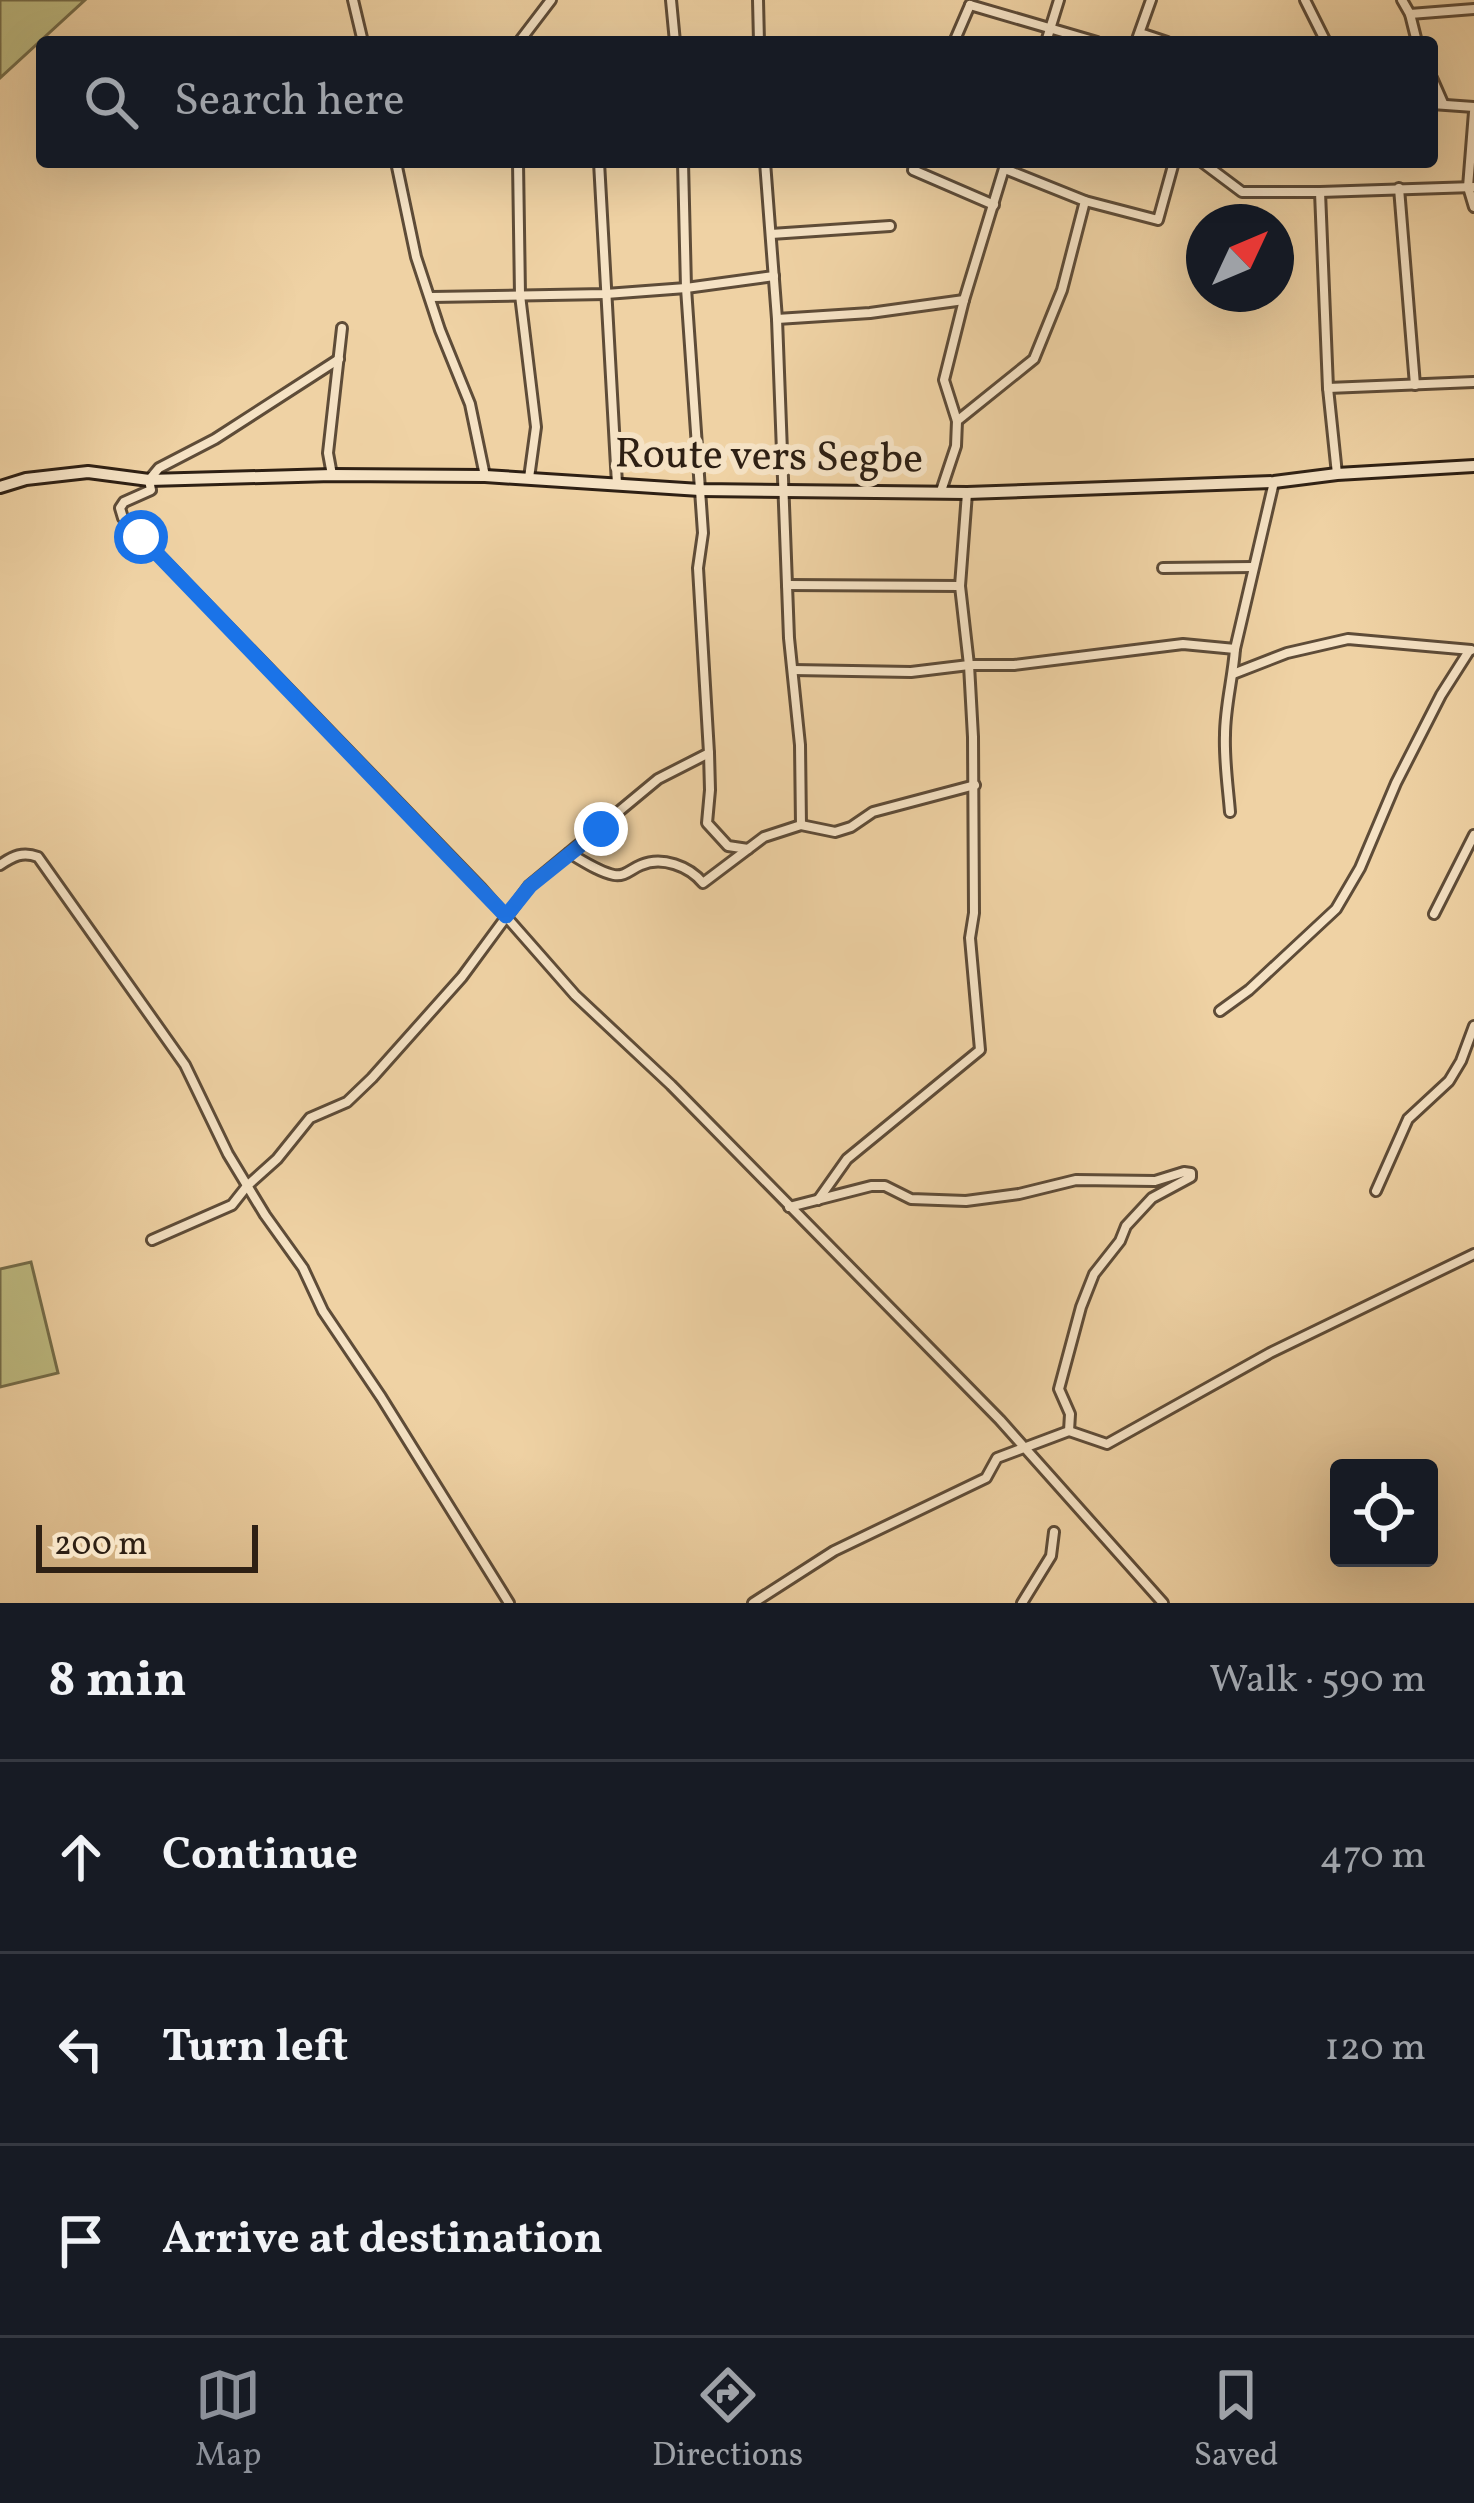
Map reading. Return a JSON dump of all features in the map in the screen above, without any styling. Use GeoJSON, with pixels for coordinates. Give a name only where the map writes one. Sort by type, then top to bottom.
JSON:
{"type":"FeatureCollection","features":[{"type":"Feature","properties":{"kind":"main road","name":"Route vers Segbe"},"geometry":{"type":"LineString","coordinates":[[0,487],[88,472],[149,480],[485,476],[700,490],[967,494],[1274,482],[1474,466]]}},
{"type":"Feature","properties":{"kind":"street"},"geometry":{"type":"LineString","coordinates":[[353,0],[362,36]]}},
{"type":"Feature","properties":{"kind":"street"},"geometry":{"type":"LineString","coordinates":[[524,36],[551,0]]}},
{"type":"Feature","properties":{"kind":"street"},"geometry":{"type":"LineString","coordinates":[[670,0],[674,36]]}},
{"type":"Feature","properties":{"kind":"street"},"geometry":{"type":"LineString","coordinates":[[758,0],[759,36]]}},
{"type":"Feature","properties":{"kind":"street"},"geometry":{"type":"LineString","coordinates":[[1048,36],[1059,0]]}},
{"type":"Feature","properties":{"kind":"street"},"geometry":{"type":"LineString","coordinates":[[1138,36],[1151,0]]}},
{"type":"Feature","properties":{"kind":"street"},"geometry":{"type":"LineString","coordinates":[[1305,0],[1323,36]]}},
{"type":"Feature","properties":{"kind":"street"},"geometry":{"type":"LineString","coordinates":[[1402,0],[1416,36]]}},
{"type":"Feature","properties":{"kind":"street"},"geometry":{"type":"LineString","coordinates":[[957,36],[971,2],[1076,36]]}},
{"type":"Feature","properties":{"kind":"street"},"geometry":{"type":"LineString","coordinates":[[1410,14],[1474,9]]}},
{"type":"Feature","properties":{"kind":"street"},"geometry":{"type":"LineString","coordinates":[[1438,92],[1443,103]]}},
{"type":"Feature","properties":{"kind":"street"},"geometry":{"type":"LineString","coordinates":[[1438,103],[1474,109],[1474,207]]}},
{"type":"Feature","properties":{"kind":"street"},"geometry":{"type":"LineString","coordinates":[[397,168],[416,257],[470,404],[485,476]]}},
{"type":"Feature","properties":{"kind":"street"},"geometry":{"type":"LineString","coordinates":[[518,168],[520,295],[536,427],[530,478]]}},
{"type":"Feature","properties":{"kind":"street"},"geometry":{"type":"LineString","coordinates":[[599,168],[617,484]]}},
{"type":"Feature","properties":{"kind":"street"},"geometry":{"type":"LineString","coordinates":[[683,168],[686,288],[703,532],[698,568],[709,753],[707,823],[728,846],[748,849]]}},
{"type":"Feature","properties":{"kind":"street"},"geometry":{"type":"LineString","coordinates":[[766,168],[801,825]]}},
{"type":"Feature","properties":{"kind":"street"},"geometry":{"type":"LineString","coordinates":[[914,168],[994,205]]}},
{"type":"Feature","properties":{"kind":"street"},"geometry":{"type":"LineString","coordinates":[[941,491],[956,446],[957,421],[944,380],[1004,168]]}},
{"type":"Feature","properties":{"kind":"street"},"geometry":{"type":"LineString","coordinates":[[1010,168],[1085,201],[1158,220],[1172,168]]}},
{"type":"Feature","properties":{"kind":"street"},"geometry":{"type":"LineString","coordinates":[[1210,168],[1242,192],[1471,187]]}},
{"type":"Feature","properties":{"kind":"street"},"geometry":{"type":"LineString","coordinates":[[1399,188],[1415,385]]}},
{"type":"Feature","properties":{"kind":"street"},"geometry":{"type":"LineString","coordinates":[[1320,192],[1336,474]]}},
{"type":"Feature","properties":{"kind":"street"},"geometry":{"type":"LineString","coordinates":[[957,421],[1034,359],[1062,290],[1085,201]]}},
{"type":"Feature","properties":{"kind":"street"},"geometry":{"type":"LineString","coordinates":[[771,234],[890,226]]}},
{"type":"Feature","properties":{"kind":"street"},"geometry":{"type":"LineString","coordinates":[[430,297],[606,294],[774,276]]}},
{"type":"Feature","properties":{"kind":"street"},"geometry":{"type":"LineString","coordinates":[[777,320],[964,300]]}},
{"type":"Feature","properties":{"kind":"street"},"geometry":{"type":"LineString","coordinates":[[332,475],[328,454],[342,328]]}},
{"type":"Feature","properties":{"kind":"street"},"geometry":{"type":"LineString","coordinates":[[339,359],[215,439],[159,468],[149,480],[151,490],[124,502],[120,508],[123,518],[506,916],[575,995],[671,1085],[1000,1420],[1163,1603]]}},
{"type":"Feature","properties":{"kind":"street"},"geometry":{"type":"LineString","coordinates":[[1328,388],[1474,382]]}},
{"type":"Feature","properties":{"kind":"street"},"geometry":{"type":"LineString","coordinates":[[1229,812],[1227,699],[1274,482]]}},
{"type":"Feature","properties":{"kind":"street"},"geometry":{"type":"LineString","coordinates":[[817,1201],[847,1159],[980,1050],[970,938],[975,785],[960,586],[967,494]]}},
{"type":"Feature","properties":{"kind":"street"},"geometry":{"type":"LineString","coordinates":[[1162,568],[1252,567]]}},
{"type":"Feature","properties":{"kind":"street"},"geometry":{"type":"LineString","coordinates":[[787,584],[960,586]]}},
{"type":"Feature","properties":{"kind":"street"},"geometry":{"type":"LineString","coordinates":[[1220,1011],[1336,909],[1441,695],[1472,650],[1348,639],[1287,653],[1233,674]]}},
{"type":"Feature","properties":{"kind":"street"},"geometry":{"type":"LineString","coordinates":[[793,670],[911,672],[1183,644],[1234,650]]}},
{"type":"Feature","properties":{"kind":"street"},"geometry":{"type":"LineString","coordinates":[[152,1240],[232,1205],[310,1118],[347,1102],[372,1078],[462,976],[530,886],[658,779],[709,753]]}},
{"type":"Feature","properties":{"kind":"street"},"geometry":{"type":"LineString","coordinates":[[569,853],[613,875],[622,876],[655,861],[694,871],[704,883],[764,837],[801,825],[836,832],[873,812],[975,785]]}},
{"type":"Feature","properties":{"kind":"street"},"geometry":{"type":"LineString","coordinates":[[1434,914],[1474,835]]}},
{"type":"Feature","properties":{"kind":"street"},"geometry":{"type":"LineString","coordinates":[[0,865],[13,856],[38,856],[185,1065],[247,1186],[303,1268],[323,1311],[508,1603]]}},
{"type":"Feature","properties":{"kind":"street"},"geometry":{"type":"LineString","coordinates":[[1376,1191],[1408,1118],[1449,1081],[1474,1026]]}},
{"type":"Feature","properties":{"kind":"street"},"geometry":{"type":"LineString","coordinates":[[789,1208],[871,1186],[885,1186],[923,1201],[966,1201],[1076,1180],[1155,1181],[1191,1173],[1178,1186],[1151,1198],[1094,1274],[1059,1389],[1070,1414],[1069,1431]]}},
{"type":"Feature","properties":{"kind":"street"},"geometry":{"type":"LineString","coordinates":[[752,1603],[834,1551],[986,1478],[997,1458],[1069,1431],[1107,1444],[1270,1353],[1474,1254]]}},
{"type":"Feature","properties":{"kind":"street"},"geometry":{"type":"LineString","coordinates":[[1022,1603],[1051,1556],[1054,1532]]}},
{"type":"Feature","properties":{"kind":"shaded area"},"geometry":{"type":"Polygon","coordinates":[[[0,0],[85,0],[46,36],[36,36],[36,45],[0,78],[0,0]]]}},
{"type":"Feature","properties":{"kind":"shaded area"},"geometry":{"type":"Polygon","coordinates":[[[31,1262],[58,1373],[0,1387],[0,1269],[31,1262]]]}},
{"type":"Feature","properties":{"kind":"route"},"geometry":{"type":"LineString","coordinates":[[141,537],[506,916],[530,886],[601,829]]}}]}
